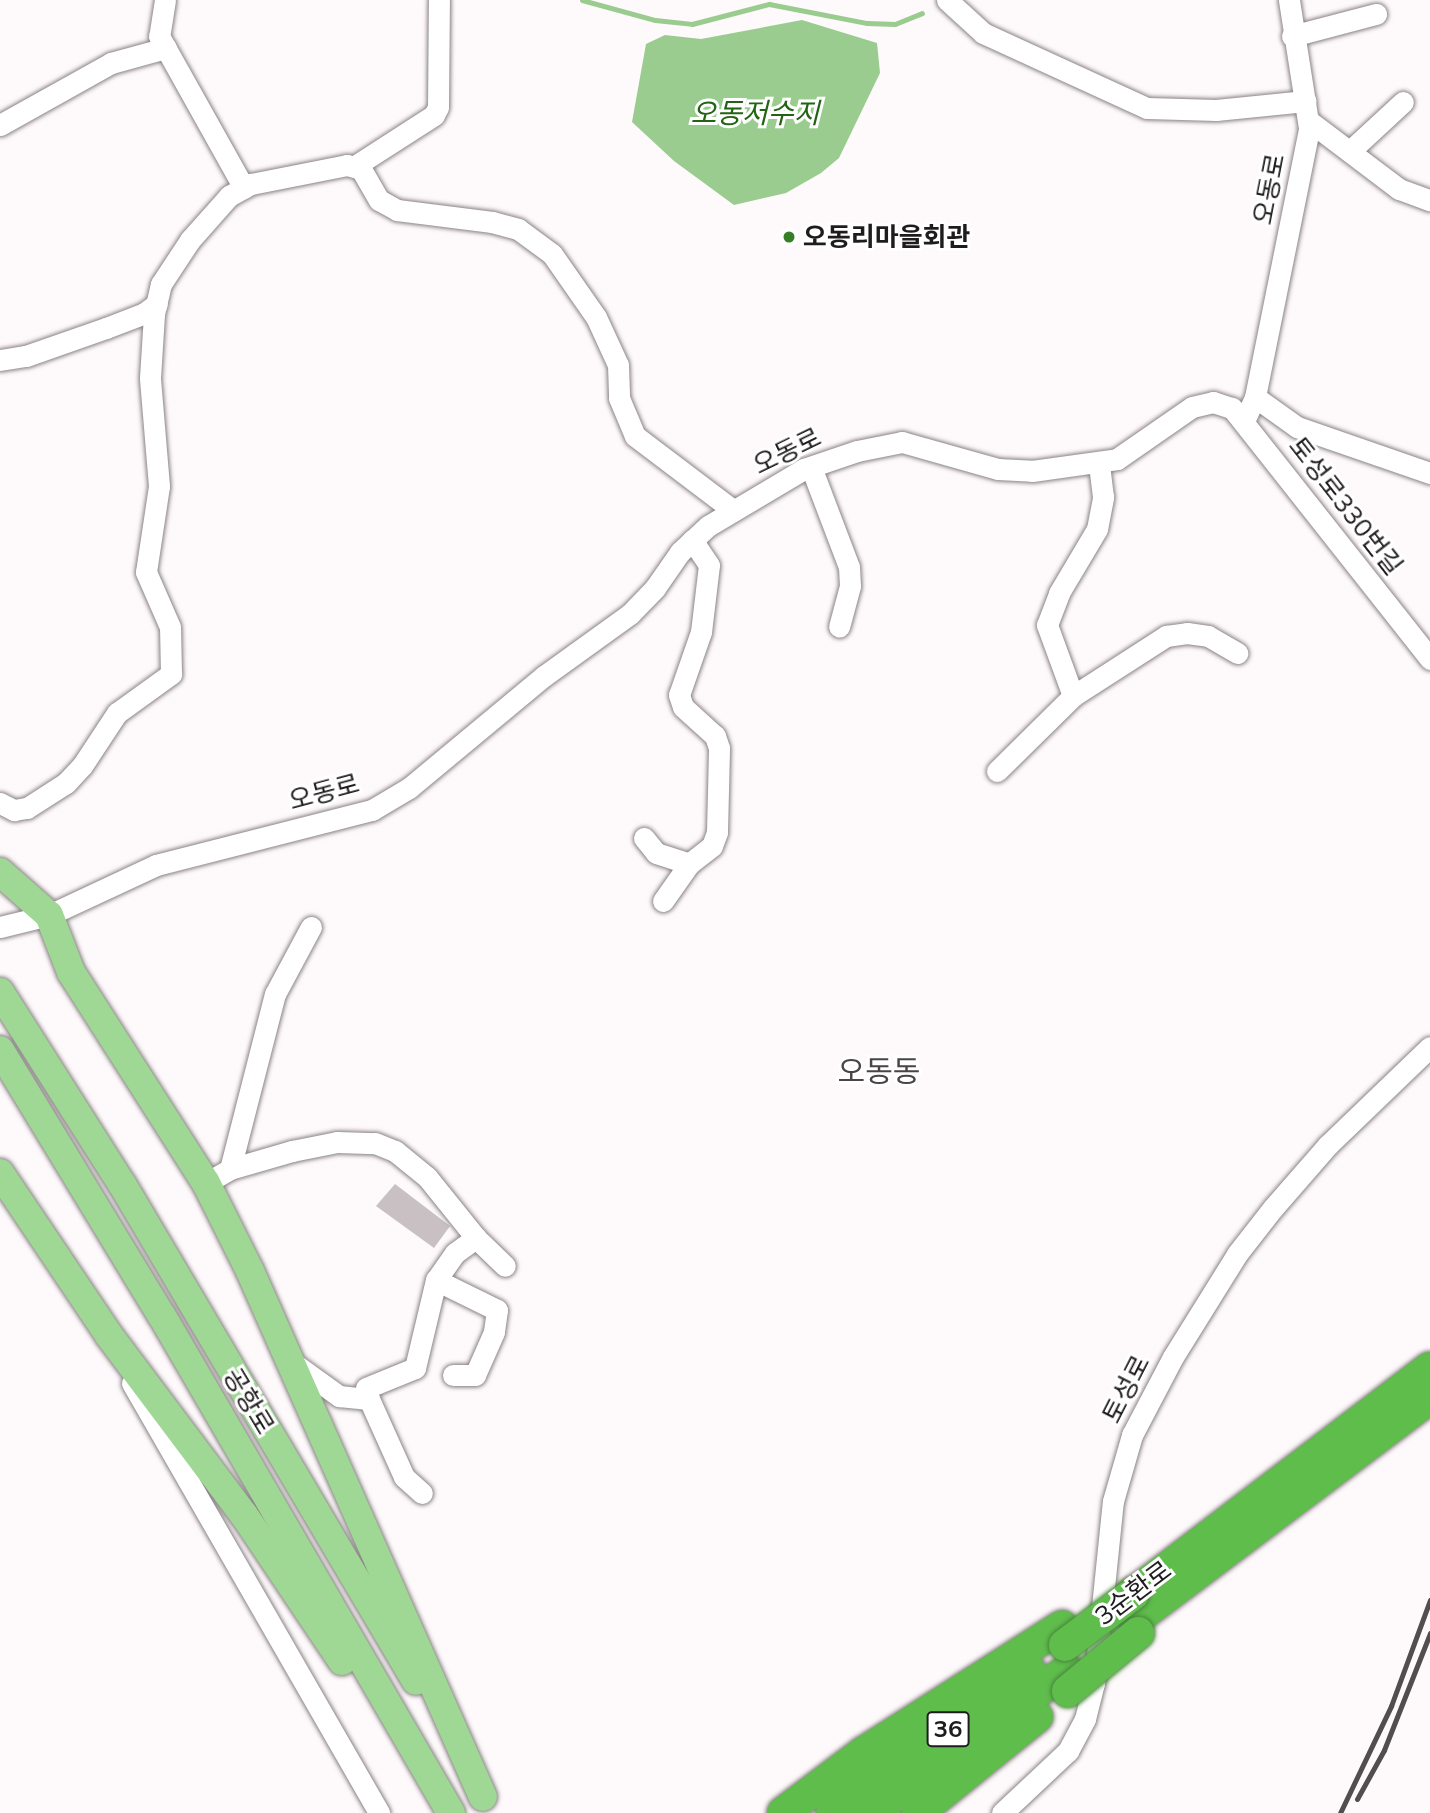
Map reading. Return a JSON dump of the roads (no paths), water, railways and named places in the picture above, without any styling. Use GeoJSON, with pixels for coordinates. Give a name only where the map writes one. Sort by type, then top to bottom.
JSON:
{"type":"FeatureCollection","features":[{"type":"Feature","properties":{"kind":"highway","name":"3순환로"},"geometry":{"type":"LineString","coordinates":[[871,1813],[1134,1607],[1313,1489],[1341,1453],[1430,1368]]}},
{"type":"Feature","properties":{"kind":"highway","name":"3순환로"},"geometry":{"type":"LineString","coordinates":[[1341,1453],[1430,1398]]}},
{"type":"Feature","properties":{"kind":"highway"},"geometry":{"type":"LineString","coordinates":[[918,1813],[1066,1658],[1341,1453]]}},
{"type":"Feature","properties":{"kind":"highway","name":"3순환로"},"geometry":{"type":"LineString","coordinates":[[832,1813],[1066,1658]]}},
{"type":"Feature","properties":{"kind":"highway"},"geometry":{"type":"LineString","coordinates":[[783,1813],[863,1753],[1066,1658]]}},
{"type":"Feature","properties":{"kind":"main road"},"geometry":{"type":"LineString","coordinates":[[0,872],[38,918],[206,1183],[488,1805]]}},
{"type":"Feature","properties":{"kind":"main road","name":"공항로"},"geometry":{"type":"LineString","coordinates":[[0,992],[122,1184],[488,1805]]}},
{"type":"Feature","properties":{"kind":"main road","name":"공항로"},"geometry":{"type":"LineString","coordinates":[[0,1051],[116,1237],[448,1809]]}},
{"type":"Feature","properties":{"kind":"main road"},"geometry":{"type":"LineString","coordinates":[[0,1173],[108,1334],[244,1515],[372,1706],[448,1809]]}},
{"type":"Feature","properties":{"kind":"street"},"geometry":{"type":"LineString","coordinates":[[165,0],[159,36],[244,188]]}},
{"type":"Feature","properties":{"kind":"street"},"geometry":{"type":"LineString","coordinates":[[0,803],[14,810],[41,801],[82,766],[117,713],[171,674],[170,627],[146,572],[159,486],[150,378],[161,284],[190,240],[229,196],[276,177],[355,166],[434,115],[439,96],[439,0]]}},
{"type":"Feature","properties":{"kind":"street"},"geometry":{"type":"LineString","coordinates":[[947,0],[983,33],[1147,107],[1307,111],[1350,151],[1399,189],[1430,200]]}},
{"type":"Feature","properties":{"kind":"street","name":"오동로"},"geometry":{"type":"LineString","coordinates":[[0,927],[38,918],[156,865],[372,810],[409,788],[544,676],[630,614],[692,540],[733,510],[810,467],[857,451],[902,442],[998,469],[1032,471],[1117,459],[1192,407],[1213,402],[1232,408],[1244,421],[1255,397],[1307,111],[1292,36],[1289,0]]}},
{"type":"Feature","properties":{"kind":"street"},"geometry":{"type":"LineString","coordinates":[[1292,36],[1376,14]]}},
{"type":"Feature","properties":{"kind":"street"},"geometry":{"type":"LineString","coordinates":[[0,125],[111,63],[166,48]]}},
{"type":"Feature","properties":{"kind":"street"},"geometry":{"type":"LineString","coordinates":[[1350,151],[1404,102]]}},
{"type":"Feature","properties":{"kind":"street"},"geometry":{"type":"LineString","coordinates":[[355,166],[386,206],[518,229],[552,254],[596,317],[618,366],[619,398],[635,436],[733,510]]}},
{"type":"Feature","properties":{"kind":"street"},"geometry":{"type":"LineString","coordinates":[[0,360],[26,356],[106,328],[157,304]]}},
{"type":"Feature","properties":{"kind":"street"},"geometry":{"type":"LineString","coordinates":[[1255,397],[1297,427],[1430,473]]}},
{"type":"Feature","properties":{"kind":"street","name":"토성로330번길"},"geometry":{"type":"LineString","coordinates":[[1244,421],[1430,659]]}},
{"type":"Feature","properties":{"kind":"street"},"geometry":{"type":"LineString","coordinates":[[1073,696],[1047,625],[1059,593],[1097,529],[1104,497],[1099,462]]}},
{"type":"Feature","properties":{"kind":"street"},"geometry":{"type":"LineString","coordinates":[[810,467],[849,567],[850,586],[839,627]]}},
{"type":"Feature","properties":{"kind":"street"},"geometry":{"type":"LineString","coordinates":[[663,901],[689,864],[712,846],[720,769],[715,736],[683,707],[679,695],[701,632],[709,565],[692,540]]}},
{"type":"Feature","properties":{"kind":"street"},"geometry":{"type":"LineString","coordinates":[[997,771],[1073,696],[1166,636],[1187,633],[1208,636],[1237,653]]}},
{"type":"Feature","properties":{"kind":"street"},"geometry":{"type":"LineString","coordinates":[[644,838],[656,853],[689,864]]}},
{"type":"Feature","properties":{"kind":"street"},"geometry":{"type":"LineString","coordinates":[[230,1169],[275,994],[311,928]]}},
{"type":"Feature","properties":{"kind":"street","name":"토성로"},"geometry":{"type":"LineString","coordinates":[[1002,1813],[1068,1751],[1085,1719],[1094,1685],[1113,1501],[1132,1435],[1173,1357],[1237,1254],[1273,1208],[1328,1145],[1430,1047]]}},
{"type":"Feature","properties":{"kind":"street"},"geometry":{"type":"LineString","coordinates":[[206,1183],[230,1169],[337,1142],[375,1143],[395,1151],[427,1177],[476,1238],[505,1266]]}},
{"type":"Feature","properties":{"kind":"street"},"geometry":{"type":"LineString","coordinates":[[422,1493],[404,1477],[366,1388],[415,1368],[436,1280],[455,1253],[476,1238]]}},
{"type":"Feature","properties":{"kind":"street"},"geometry":{"type":"LineString","coordinates":[[436,1280],[497,1310],[475,1375],[453,1375]]}},
{"type":"Feature","properties":{"kind":"street"},"geometry":{"type":"LineString","coordinates":[[108,1334],[139,1396],[379,1813]]}},
{"type":"Feature","properties":{"kind":"street"},"geometry":{"type":"LineString","coordinates":[[288,1360],[339,1396],[369,1399]]}},
{"type":"Feature","properties":{"kind":"water","name":"오동저수지"},"geometry":{"type":"Polygon","coordinates":[[[802,20],[877,43],[880,73],[839,158],[821,173],[786,193],[734,205],[674,161],[632,122],[646,44],[665,35],[701,39],[802,20]]]}},
{"type":"Feature","properties":{"kind":"waterway"},"geometry":{"type":"LineString","coordinates":[[582,0],[655,20],[692,24],[769,4],[867,23],[895,24],[922,13]]}},
{"type":"Feature","properties":{"kind":"railway"},"geometry":{"type":"LineString","coordinates":[[1340,1813],[1391,1706],[1430,1600]]}},
{"type":"Feature","properties":{"kind":"railway"},"geometry":{"type":"LineString","coordinates":[[1357,1799],[1384,1750],[1430,1633]]}},
{"type":"Feature","properties":{"kind":"place","name":"오동리마을회관"},"geometry":{"type":"Point","coordinates":[789,237]}},
{"type":"Feature","properties":{"kind":"district","name":"오동동"},"geometry":{"type":"Point","coordinates":[879,1071]}}]}
